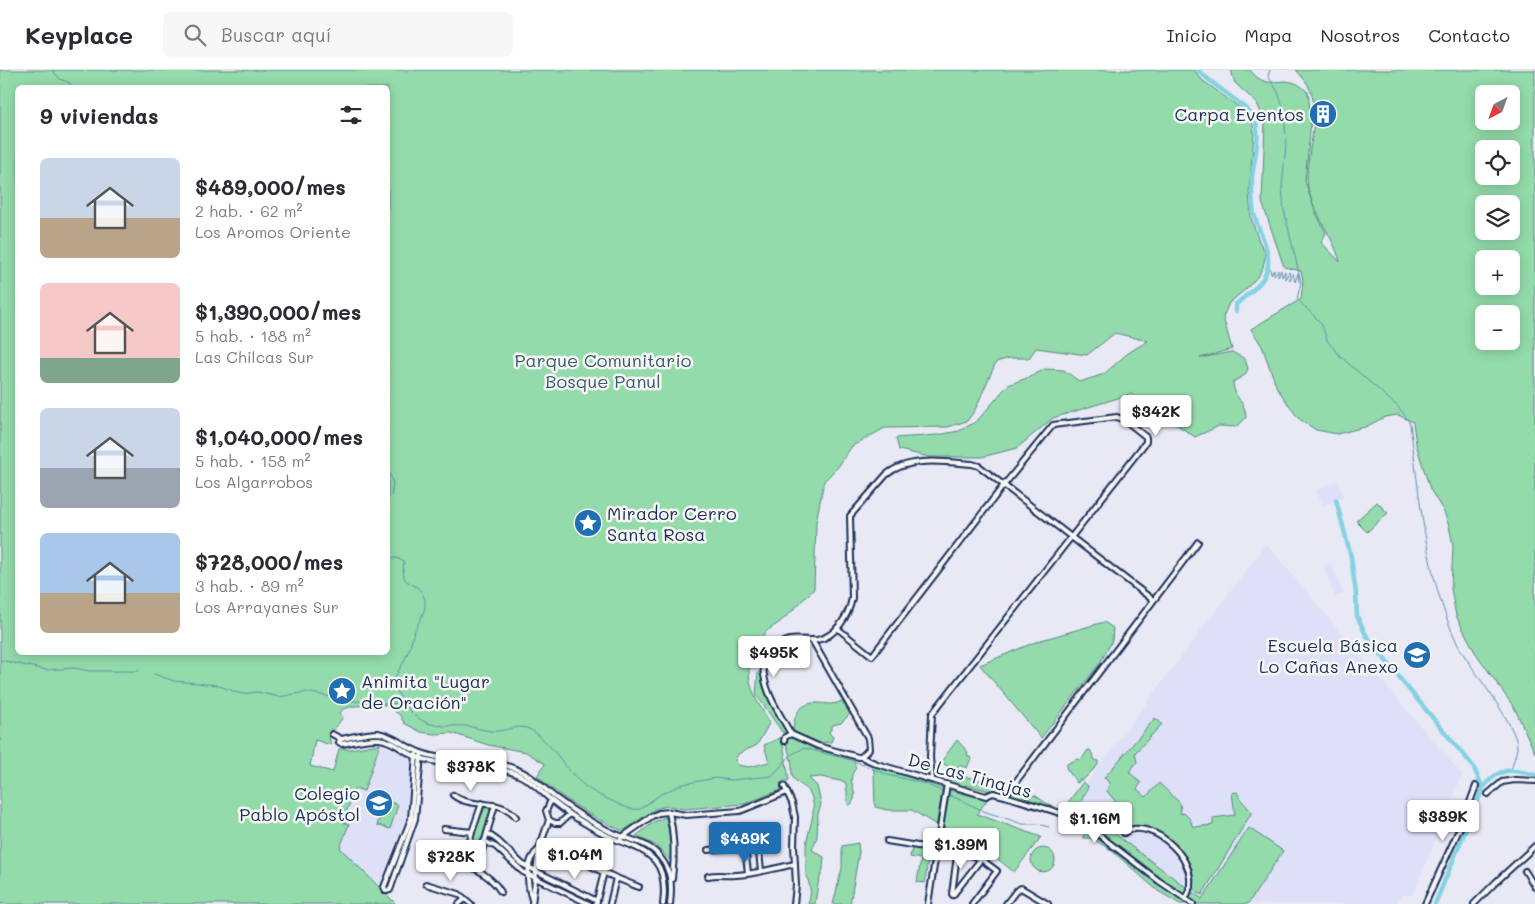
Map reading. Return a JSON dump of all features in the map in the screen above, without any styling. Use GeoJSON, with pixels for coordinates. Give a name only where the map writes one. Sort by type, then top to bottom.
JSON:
{"type":"FeatureCollection","features":[{"type":"Feature","properties":{"kind":"street"},"geometry":{"type":"LineString","coordinates":[[837,628],[872,656],[1052,425],[1117,418],[1124,420],[1145,436],[1146,442],[932,714],[930,757],[932,780]]}},
{"type":"Feature","properties":{"kind":"street"},"geometry":{"type":"LineString","coordinates":[[784,741],[785,737],[791,734],[769,694],[763,673],[769,656],[781,644],[794,640],[822,638],[837,628],[850,607],[852,598],[850,516],[888,473],[895,469],[922,462],[981,466],[1153,600]]}},
{"type":"Feature","properties":{"kind":"street"},"geometry":{"type":"LineString","coordinates":[[1005,796],[1198,542]]}},
{"type":"Feature","properties":{"kind":"street"},"geometry":{"type":"LineString","coordinates":[[812,640],[868,738],[869,749],[861,757]]}},
{"type":"Feature","properties":{"kind":"street"},"geometry":{"type":"LineString","coordinates":[[332,734],[341,739],[380,734],[390,736],[418,755],[514,773],[529,781],[570,814],[651,857],[657,864],[664,881],[663,904]]}},
{"type":"Feature","properties":{"kind":"street","name":"De Las Tinajas"},"geometry":{"type":"LineString","coordinates":[[791,734],[818,746],[861,757],[877,764],[986,796],[993,793],[1077,818],[1159,882],[1193,904]]}},
{"type":"Feature","properties":{"kind":"street"},"geometry":{"type":"LineString","coordinates":[[418,755],[415,819],[390,890],[386,891],[384,887],[412,815],[418,755]]}},
{"type":"Feature","properties":{"kind":"street"},"geometry":{"type":"LineString","coordinates":[[418,755],[507,766],[518,770],[532,778],[578,813],[607,830],[649,846],[664,863],[671,882]]}},
{"type":"Feature","properties":{"kind":"street"},"geometry":{"type":"LineString","coordinates":[[1488,794],[1502,782],[1535,781]]}},
{"type":"Feature","properties":{"kind":"street"},"geometry":{"type":"LineString","coordinates":[[928,904],[947,784]]}},
{"type":"Feature","properties":{"kind":"street"},"geometry":{"type":"LineString","coordinates":[[784,786],[794,813],[796,884],[794,904]]}},
{"type":"Feature","properties":{"kind":"street"},"geometry":{"type":"LineString","coordinates":[[1425,904],[1463,821],[1476,786]]}},
{"type":"Feature","properties":{"kind":"street"},"geometry":{"type":"LineString","coordinates":[[619,841],[654,815],[669,812],[686,815],[740,810],[787,792]]}},
{"type":"Feature","properties":{"kind":"street"},"geometry":{"type":"LineString","coordinates":[[453,796],[463,800],[495,804],[507,808],[516,817]]}},
{"type":"Feature","properties":{"kind":"street"},"geometry":{"type":"LineString","coordinates":[[551,800],[546,811],[550,820],[555,823],[562,822],[570,814]]}},
{"type":"Feature","properties":{"kind":"street"},"geometry":{"type":"LineString","coordinates":[[465,864],[472,832],[482,803]]}},
{"type":"Feature","properties":{"kind":"street"},"geometry":{"type":"LineString","coordinates":[[477,868],[495,804]]}},
{"type":"Feature","properties":{"kind":"street"},"geometry":{"type":"LineString","coordinates":[[669,812],[673,831],[674,855],[670,904]]}},
{"type":"Feature","properties":{"kind":"street"},"geometry":{"type":"LineString","coordinates":[[533,903],[538,849],[550,820]]}},
{"type":"Feature","properties":{"kind":"street"},"geometry":{"type":"LineString","coordinates":[[1124,833],[1128,830],[1140,829],[1162,836],[1173,845],[1182,857],[1190,874],[1190,888],[1185,898]]}},
{"type":"Feature","properties":{"kind":"street"},"geometry":{"type":"LineString","coordinates":[[444,830],[472,832]]}},
{"type":"Feature","properties":{"kind":"street"},"geometry":{"type":"LineString","coordinates":[[487,833],[522,864],[597,903],[604,872]]}},
{"type":"Feature","properties":{"kind":"street"},"geometry":{"type":"LineString","coordinates":[[887,840],[936,849]]}},
{"type":"Feature","properties":{"kind":"street"},"geometry":{"type":"LineString","coordinates":[[484,841],[492,844],[523,872],[590,904]]}},
{"type":"Feature","properties":{"kind":"street"},"geometry":{"type":"LineString","coordinates":[[708,850],[755,846],[758,848],[761,872]]}},
{"type":"Feature","properties":{"kind":"street"},"geometry":{"type":"LineString","coordinates":[[1474,904],[1535,846]]}},
{"type":"Feature","properties":{"kind":"street"},"geometry":{"type":"LineString","coordinates":[[745,847],[748,873]]}},
{"type":"Feature","properties":{"kind":"street"},"geometry":{"type":"LineString","coordinates":[[533,903],[528,874],[534,853],[538,849]]}},
{"type":"Feature","properties":{"kind":"street"},"geometry":{"type":"LineString","coordinates":[[570,852],[604,872],[639,887]]}},
{"type":"Feature","properties":{"kind":"street"},"geometry":{"type":"LineString","coordinates":[[972,904],[997,871],[981,859],[962,852],[958,854],[953,895],[981,859]]}},
{"type":"Feature","properties":{"kind":"street"},"geometry":{"type":"LineString","coordinates":[[664,863],[670,861],[674,855]]}},
{"type":"Feature","properties":{"kind":"street"},"geometry":{"type":"LineString","coordinates":[[434,858],[445,858],[477,868],[491,879],[501,892]]}},
{"type":"Feature","properties":{"kind":"street"},"geometry":{"type":"LineString","coordinates":[[708,876],[761,872],[795,864]]}},
{"type":"Feature","properties":{"kind":"street"},"geometry":{"type":"LineString","coordinates":[[1525,871],[1535,887]]}},
{"type":"Feature","properties":{"kind":"street"},"geometry":{"type":"LineString","coordinates":[[610,904],[616,878]]}},
{"type":"Feature","properties":{"kind":"street"},"geometry":{"type":"LineString","coordinates":[[426,884],[459,894],[471,904]]}},
{"type":"Feature","properties":{"kind":"street"},"geometry":{"type":"LineString","coordinates":[[1006,904],[1016,891],[1021,888],[1040,902],[1048,904]]}},
{"type":"Feature","properties":{"kind":"street"},"geometry":{"type":"LineString","coordinates":[[458,904],[465,899]]}},
{"type":"Feature","properties":{"kind":"shaded area"},"geometry":{"type":"Polygon","coordinates":[[[1337,481],[1344,497],[1323,506],[1316,490],[1337,481]]]}},
{"type":"Feature","properties":{"kind":"shaded area"},"geometry":{"type":"Polygon","coordinates":[[[1266,544],[1462,775],[1413,895],[1402,895],[1396,904],[1203,904],[1069,806],[1266,544]]]}},
{"type":"Feature","properties":{"kind":"shaded area"},"geometry":{"type":"Polygon","coordinates":[[[1331,563],[1343,594],[1335,597],[1323,566],[1331,563]]]}},
{"type":"Feature","properties":{"kind":"shaded area","name":"Colegio Pablo Apóstol"},"geometry":{"type":"Polygon","coordinates":[[[380,744],[413,759],[407,816],[379,887],[340,848],[349,825],[343,822],[355,787],[364,790],[380,744]]]}},
{"type":"Feature","properties":{"kind":"green space","name":"Parque Comunitario Bosque Panul"},"geometry":{"type":"Polygon","coordinates":[[[0,70],[1194,70],[1202,80],[1243,110],[1252,119],[1254,133],[1249,192],[1251,218],[1265,252],[1265,258],[1259,275],[1229,303],[1223,317],[1232,349],[1200,358],[1232,352],[1245,359],[1248,369],[1245,375],[1233,382],[1235,393],[1244,407],[1246,418],[1236,427],[1219,426],[1195,437],[1131,394],[1053,418],[1017,448],[982,457],[929,457],[899,450],[896,438],[937,435],[959,431],[977,421],[1008,385],[1045,369],[1064,370],[1080,382],[1104,374],[1128,353],[1148,341],[1115,333],[1087,355],[1036,348],[1029,358],[1010,358],[996,362],[975,410],[967,421],[948,427],[885,428],[852,446],[838,467],[824,481],[816,522],[814,589],[784,618],[767,631],[756,645],[751,656],[749,667],[752,689],[770,722],[757,745],[738,754],[735,760],[738,765],[749,767],[769,762],[764,745],[782,737],[789,780],[780,783],[783,789],[744,804],[685,809],[667,806],[655,809],[623,831],[589,814],[567,800],[537,776],[545,764],[526,752],[488,745],[452,733],[434,734],[421,732],[404,723],[400,715],[386,705],[354,706],[343,709],[340,713],[343,717],[329,737],[331,745],[315,740],[310,766],[333,772],[339,749],[380,744],[364,791],[355,788],[343,822],[349,824],[340,848],[396,904],[0,904],[0,70]]]}},
{"type":"Feature","properties":{"kind":"green space"},"geometry":{"type":"Polygon","coordinates":[[[1231,70],[1250,70],[1256,77],[1267,82],[1288,81],[1300,85],[1308,92],[1311,122],[1305,181],[1315,211],[1326,233],[1321,242],[1340,262],[1332,241],[1316,211],[1309,191],[1307,168],[1313,132],[1314,108],[1308,85],[1296,70],[1535,70],[1535,753],[1515,709],[1475,652],[1456,616],[1451,589],[1453,545],[1449,526],[1444,512],[1430,489],[1416,444],[1413,422],[1398,415],[1385,417],[1365,427],[1337,434],[1316,430],[1298,418],[1277,388],[1262,346],[1251,329],[1301,299],[1303,280],[1301,271],[1284,267],[1262,202],[1265,122],[1257,103],[1235,83],[1231,70]]]}},
{"type":"Feature","properties":{"kind":"green space"},"geometry":{"type":"Polygon","coordinates":[[[1377,502],[1388,513],[1367,532],[1356,521],[1377,502]]]}},
{"type":"Feature","properties":{"kind":"green space"},"geometry":{"type":"Polygon","coordinates":[[[1104,622],[1113,628],[1112,641],[1100,663],[1041,738],[980,665],[1038,641],[1104,622]]]}},
{"type":"Feature","properties":{"kind":"green space"},"geometry":{"type":"Polygon","coordinates":[[[763,669],[770,697],[790,729],[785,733],[782,732],[756,694],[758,673],[763,669]]]}},
{"type":"Feature","properties":{"kind":"green space"},"geometry":{"type":"Polygon","coordinates":[[[842,701],[850,714],[841,723],[833,725],[829,733],[833,737],[831,742],[817,743],[794,733],[795,718],[804,706],[814,703],[830,704],[842,701]]]}},
{"type":"Feature","properties":{"kind":"green space"},"geometry":{"type":"Polygon","coordinates":[[[1155,718],[1162,724],[1135,753],[1137,762],[1129,772],[1141,783],[1137,789],[1146,797],[1159,783],[1180,803],[1181,814],[1184,813],[1190,819],[1193,827],[1213,825],[1213,818],[1235,815],[1232,793],[1237,792],[1241,800],[1252,812],[1202,895],[1193,889],[1194,878],[1192,868],[1174,843],[1147,829],[1132,827],[1124,828],[1118,832],[1109,825],[1122,810],[1107,791],[1110,783],[1104,778],[1155,718]]]}},
{"type":"Feature","properties":{"kind":"green space"},"geometry":{"type":"Polygon","coordinates":[[[791,735],[850,757],[856,768],[852,774],[854,798],[849,806],[845,782],[821,777],[809,778],[817,786],[821,804],[818,814],[817,837],[812,850],[824,857],[815,904],[808,904],[810,890],[806,870],[806,847],[813,816],[813,804],[809,791],[792,776],[792,764],[787,748],[787,738],[791,735]]]}},
{"type":"Feature","properties":{"kind":"green space"},"geometry":{"type":"Polygon","coordinates":[[[957,740],[971,758],[967,768],[959,765],[956,772],[941,762],[957,740]]]}},
{"type":"Feature","properties":{"kind":"green space"},"geometry":{"type":"Polygon","coordinates":[[[1090,750],[1095,760],[1098,761],[1098,765],[1083,780],[1079,780],[1078,783],[1075,782],[1066,768],[1067,764],[1077,759],[1081,760],[1090,750]]]}},
{"type":"Feature","properties":{"kind":"green space"},"geometry":{"type":"Polygon","coordinates":[[[872,766],[943,788],[936,826],[912,810],[887,810],[875,807],[874,772],[872,766]]]}},
{"type":"Feature","properties":{"kind":"green space"},"geometry":{"type":"Polygon","coordinates":[[[954,776],[975,778],[1010,791],[1017,790],[1036,796],[1055,807],[1058,813],[1070,814],[1064,808],[1083,782],[1088,786],[1081,805],[1124,841],[1202,899],[1249,828],[1283,851],[1248,904],[1180,904],[1158,891],[1111,850],[1091,838],[1083,838],[1085,830],[1073,828],[1069,823],[1063,823],[1060,817],[1001,797],[998,793],[966,785],[960,789],[952,787],[949,782],[954,776]]]}},
{"type":"Feature","properties":{"kind":"green space"},"geometry":{"type":"Polygon","coordinates":[[[949,790],[987,800],[977,814],[1041,837],[1014,872],[985,849],[985,846],[941,839],[949,790]]]}},
{"type":"Feature","properties":{"kind":"green space"},"geometry":{"type":"Polygon","coordinates":[[[385,800],[398,805],[390,829],[377,825],[385,800]]]}},
{"type":"Feature","properties":{"kind":"green space"},"geometry":{"type":"Polygon","coordinates":[[[488,807],[490,811],[476,862],[473,863],[471,861],[471,848],[474,834],[485,808],[488,807]]]}},
{"type":"Feature","properties":{"kind":"green space"},"geometry":{"type":"Polygon","coordinates":[[[666,817],[671,844],[670,860],[655,845],[636,836],[654,822],[666,817]]]}},
{"type":"Feature","properties":{"kind":"green space"},"geometry":{"type":"Polygon","coordinates":[[[858,843],[859,852],[850,904],[833,904],[842,868],[842,846],[858,843]]]}},
{"type":"Feature","properties":{"kind":"green space"},"geometry":{"type":"Polygon","coordinates":[[[912,848],[929,850],[925,883],[917,882],[921,859],[910,857],[912,848]]]}},
{"type":"Feature","properties":{"kind":"green space"},"geometry":{"type":"Polygon","coordinates":[[[1043,848],[1052,851],[1055,860],[1052,869],[1043,872],[1034,869],[1031,860],[1034,851],[1043,848]]]}},
{"type":"Feature","properties":{"kind":"waterway"},"geometry":{"type":"LineString","coordinates":[[52,70],[60,79],[71,85]]}},
{"type":"Feature","properties":{"kind":"waterway"},"geometry":{"type":"LineString","coordinates":[[1198,70],[1245,108],[1251,114],[1257,126],[1252,177],[1253,204],[1254,216],[1266,246],[1268,262],[1267,270],[1262,280],[1236,304],[1236,311]]}},
{"type":"Feature","properties":{"kind":"waterway"},"geometry":{"type":"LineString","coordinates":[[1270,70],[1268,76],[1278,92],[1284,110],[1286,144],[1282,188],[1284,210],[1301,282],[1297,299],[1321,323],[1328,342],[1340,356],[1397,406],[1410,424],[1425,536],[1438,590],[1446,617],[1457,643],[1502,711],[1515,738],[1517,748],[1511,770]]}},
{"type":"Feature","properties":{"kind":"waterway"},"geometry":{"type":"LineString","coordinates":[[1270,268],[1271,274],[1274,270],[1274,275],[1278,270],[1278,276],[1281,270],[1282,277],[1285,271],[1285,279],[1289,272],[1290,280],[1293,273],[1295,282],[1298,273],[1299,282]]}},
{"type":"Feature","properties":{"kind":"waterway"},"geometry":{"type":"LineString","coordinates":[[390,475],[393,484],[390,497]]}},
{"type":"Feature","properties":{"kind":"waterway"},"geometry":{"type":"LineString","coordinates":[[1336,500],[1351,557],[1357,616],[1366,635],[1473,766],[1483,788]]}},
{"type":"Feature","properties":{"kind":"waterway"},"geometry":{"type":"LineString","coordinates":[[390,558],[397,558],[404,562],[403,571],[406,580],[415,586],[425,599],[424,612],[414,633],[409,650],[393,681],[399,696],[408,709],[421,720],[436,725],[466,726],[492,731],[522,727],[533,731],[540,736],[581,783],[597,794],[622,806],[640,809],[661,794],[683,784],[716,778],[731,780],[772,776],[792,754],[804,748],[851,760],[888,775],[926,784],[986,812],[1022,824],[1038,824],[1049,827]]}},
{"type":"Feature","properties":{"kind":"waterway"},"geometry":{"type":"LineString","coordinates":[[0,660],[46,670],[74,668],[90,671],[139,671]]}},
{"type":"Feature","properties":{"kind":"waterway"},"geometry":{"type":"LineString","coordinates":[[154,674],[174,681],[217,685],[241,694],[258,692],[279,697],[306,692],[353,701],[391,704],[401,702]]}},
{"type":"Feature","properties":{"kind":"waterway"},"geometry":{"type":"LineString","coordinates":[[1435,904],[1483,788],[1495,776],[1506,771],[1519,771],[1535,775]]}},
{"type":"Feature","properties":{"kind":"place","name":"Carpa Eventos"},"geometry":{"type":"Point","coordinates":[1323,114]}},
{"type":"Feature","properties":{"kind":"place","name":"Mirador Cerro Santa Rosa"},"geometry":{"type":"Point","coordinates":[588,523]}},
{"type":"Feature","properties":{"kind":"place","name":"Escuela Básica Lo Cañas Anexo"},"geometry":{"type":"Point","coordinates":[1417,655]}},
{"type":"Feature","properties":{"kind":"place","name":"Animita \"Lugar de Oración\""},"geometry":{"type":"Point","coordinates":[342,691]}},
{"type":"Feature","properties":{"kind":"place","name":"Colegio Pablo Apóstol"},"geometry":{"type":"Point","coordinates":[379,803]}}]}
